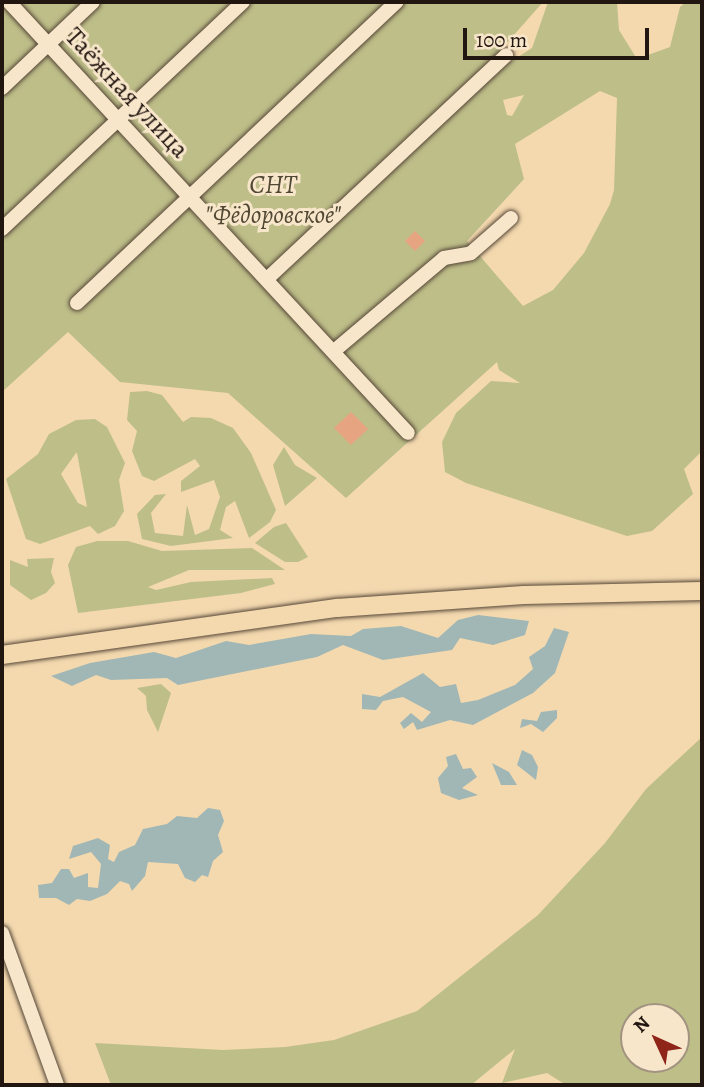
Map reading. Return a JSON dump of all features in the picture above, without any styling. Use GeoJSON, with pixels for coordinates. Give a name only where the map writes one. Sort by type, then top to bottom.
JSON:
{"type":"FeatureCollection","features":[{"type":"Feature","properties":{"kind":"main road"},"geometry":{"type":"LineString","coordinates":[[2,655],[337,608],[524,594],[702,591]]}},
{"type":"Feature","properties":{"kind":"street","name":"Таёжная улица"},"geometry":{"type":"LineString","coordinates":[[9,2],[268,278],[408,433]]}},
{"type":"Feature","properties":{"kind":"street"},"geometry":{"type":"LineString","coordinates":[[2,88],[93,2]]}},
{"type":"Feature","properties":{"kind":"street"},"geometry":{"type":"LineString","coordinates":[[2,229],[243,2]]}},
{"type":"Feature","properties":{"kind":"street"},"geometry":{"type":"LineString","coordinates":[[77,303],[396,2]]}},
{"type":"Feature","properties":{"kind":"street"},"geometry":{"type":"LineString","coordinates":[[268,278],[506,55]]}},
{"type":"Feature","properties":{"kind":"street"},"geometry":{"type":"LineString","coordinates":[[334,351],[444,258],[471,253],[511,218]]}},
{"type":"Feature","properties":{"kind":"street"},"geometry":{"type":"LineString","coordinates":[[2,933],[57,1085]]}},
{"type":"Feature","properties":{"kind":"green space","name":"СНТ \"Фёдоровское\""},"geometry":{"type":"Polygon","coordinates":[[[2,2],[543,2],[492,60],[495,72],[532,48],[548,2],[617,2],[619,30],[637,59],[670,47],[680,7],[686,2],[702,2],[702,451],[684,469],[693,494],[652,531],[627,536],[466,483],[445,472],[442,442],[456,413],[491,381],[520,383],[499,370],[497,362],[346,498],[228,393],[120,382],[68,332],[2,392],[2,2]],[[600,91],[515,144],[524,179],[467,241],[523,306],[553,290],[584,253],[610,204],[614,190],[617,98],[600,91]],[[524,95],[503,100],[507,115],[512,116],[524,95]]]}},
{"type":"Feature","properties":{"kind":"green space"},"geometry":{"type":"Polygon","coordinates":[[[147,391],[162,395],[183,422],[191,417],[211,418],[233,428],[251,453],[276,510],[270,522],[249,538],[235,501],[226,507],[220,530],[233,538],[171,546],[142,539],[137,514],[155,495],[166,494],[151,513],[155,533],[183,536],[187,505],[195,535],[209,529],[220,497],[214,480],[181,492],[181,481],[200,466],[195,459],[154,481],[142,476],[132,451],[137,431],[127,420],[130,392],[147,391]]]}},
{"type":"Feature","properties":{"kind":"green space"},"geometry":{"type":"Polygon","coordinates":[[[95,419],[107,427],[125,463],[119,480],[124,511],[115,526],[98,534],[90,526],[40,544],[26,539],[6,479],[38,454],[49,434],[76,420],[95,419]],[[77,453],[61,474],[78,503],[87,507],[77,453]]]}},
{"type":"Feature","properties":{"kind":"green space"},"geometry":{"type":"Polygon","coordinates":[[[284,447],[295,465],[317,478],[285,506],[273,465],[284,447]]]}},
{"type":"Feature","properties":{"kind":"green space"},"geometry":{"type":"Polygon","coordinates":[[[286,523],[308,557],[298,562],[285,562],[255,543],[274,527],[286,523]]]}},
{"type":"Feature","properties":{"kind":"green space"},"geometry":{"type":"Polygon","coordinates":[[[97,541],[128,541],[162,551],[252,548],[285,570],[189,570],[148,587],[156,590],[191,582],[272,578],[275,584],[241,593],[78,613],[68,565],[76,547],[97,541]]]}},
{"type":"Feature","properties":{"kind":"green space"},"geometry":{"type":"Polygon","coordinates":[[[54,558],[51,572],[55,583],[46,593],[31,600],[10,585],[10,560],[28,567],[27,559],[54,558]]]}},
{"type":"Feature","properties":{"kind":"green space"},"geometry":{"type":"Polygon","coordinates":[[[161,684],[171,693],[158,732],[147,710],[146,696],[137,688],[161,684]]]}},
{"type":"Feature","properties":{"kind":"green space"},"geometry":{"type":"Polygon","coordinates":[[[702,737],[702,1085],[566,1085],[547,1073],[502,1083],[515,1049],[471,1085],[111,1085],[95,1043],[223,1050],[285,1047],[334,1040],[417,1011],[538,915],[605,843],[646,789],[702,737]]]}},
{"type":"Feature","properties":{"kind":"water"},"geometry":{"type":"Polygon","coordinates":[[[478,615],[529,621],[525,635],[493,645],[460,638],[452,650],[383,660],[343,645],[317,657],[178,685],[167,678],[111,680],[96,675],[72,686],[51,676],[90,663],[154,652],[176,658],[226,641],[249,645],[311,634],[351,636],[363,629],[401,626],[438,638],[458,620],[478,615]]]}},
{"type":"Feature","properties":{"kind":"water"},"geometry":{"type":"Polygon","coordinates":[[[554,628],[569,632],[555,673],[533,693],[473,725],[450,720],[417,730],[413,722],[404,729],[400,723],[411,713],[422,722],[431,712],[403,697],[383,701],[376,710],[362,709],[362,694],[380,697],[423,673],[440,687],[456,684],[461,703],[478,700],[515,685],[533,669],[529,657],[545,646],[554,628]]]}},
{"type":"Feature","properties":{"kind":"water"},"geometry":{"type":"Polygon","coordinates":[[[557,710],[557,718],[543,732],[531,724],[520,728],[522,719],[537,721],[541,712],[557,710]]]}},
{"type":"Feature","properties":{"kind":"water"},"geometry":{"type":"Polygon","coordinates":[[[522,750],[532,755],[538,767],[536,780],[517,765],[522,750]]]}},
{"type":"Feature","properties":{"kind":"water"},"geometry":{"type":"Polygon","coordinates":[[[456,754],[463,769],[471,768],[477,777],[462,788],[478,795],[459,800],[441,793],[438,778],[448,766],[446,757],[456,754]]]}},
{"type":"Feature","properties":{"kind":"water"},"geometry":{"type":"Polygon","coordinates":[[[492,763],[509,772],[517,785],[501,785],[492,763]]]}},
{"type":"Feature","properties":{"kind":"water"},"geometry":{"type":"Polygon","coordinates":[[[208,808],[220,810],[224,821],[218,835],[223,852],[213,861],[208,877],[202,875],[195,882],[185,878],[178,864],[148,862],[145,876],[132,891],[129,884],[120,881],[107,894],[90,901],[77,899],[69,905],[56,898],[39,898],[38,885],[52,883],[61,869],[69,869],[74,878],[88,873],[88,887],[98,888],[101,864],[91,852],[69,859],[73,846],[98,838],[110,845],[108,859],[114,862],[119,852],[135,845],[143,829],[167,824],[177,816],[197,818],[208,808]]]}},
{"type":"Feature","properties":{"kind":"building"},"geometry":{"type":"Polygon","coordinates":[[[415,231],[425,241],[415,251],[405,241],[415,231]]]}},
{"type":"Feature","properties":{"kind":"building"},"geometry":{"type":"Polygon","coordinates":[[[351,412],[368,429],[351,445],[334,428],[351,412]]]}}]}
